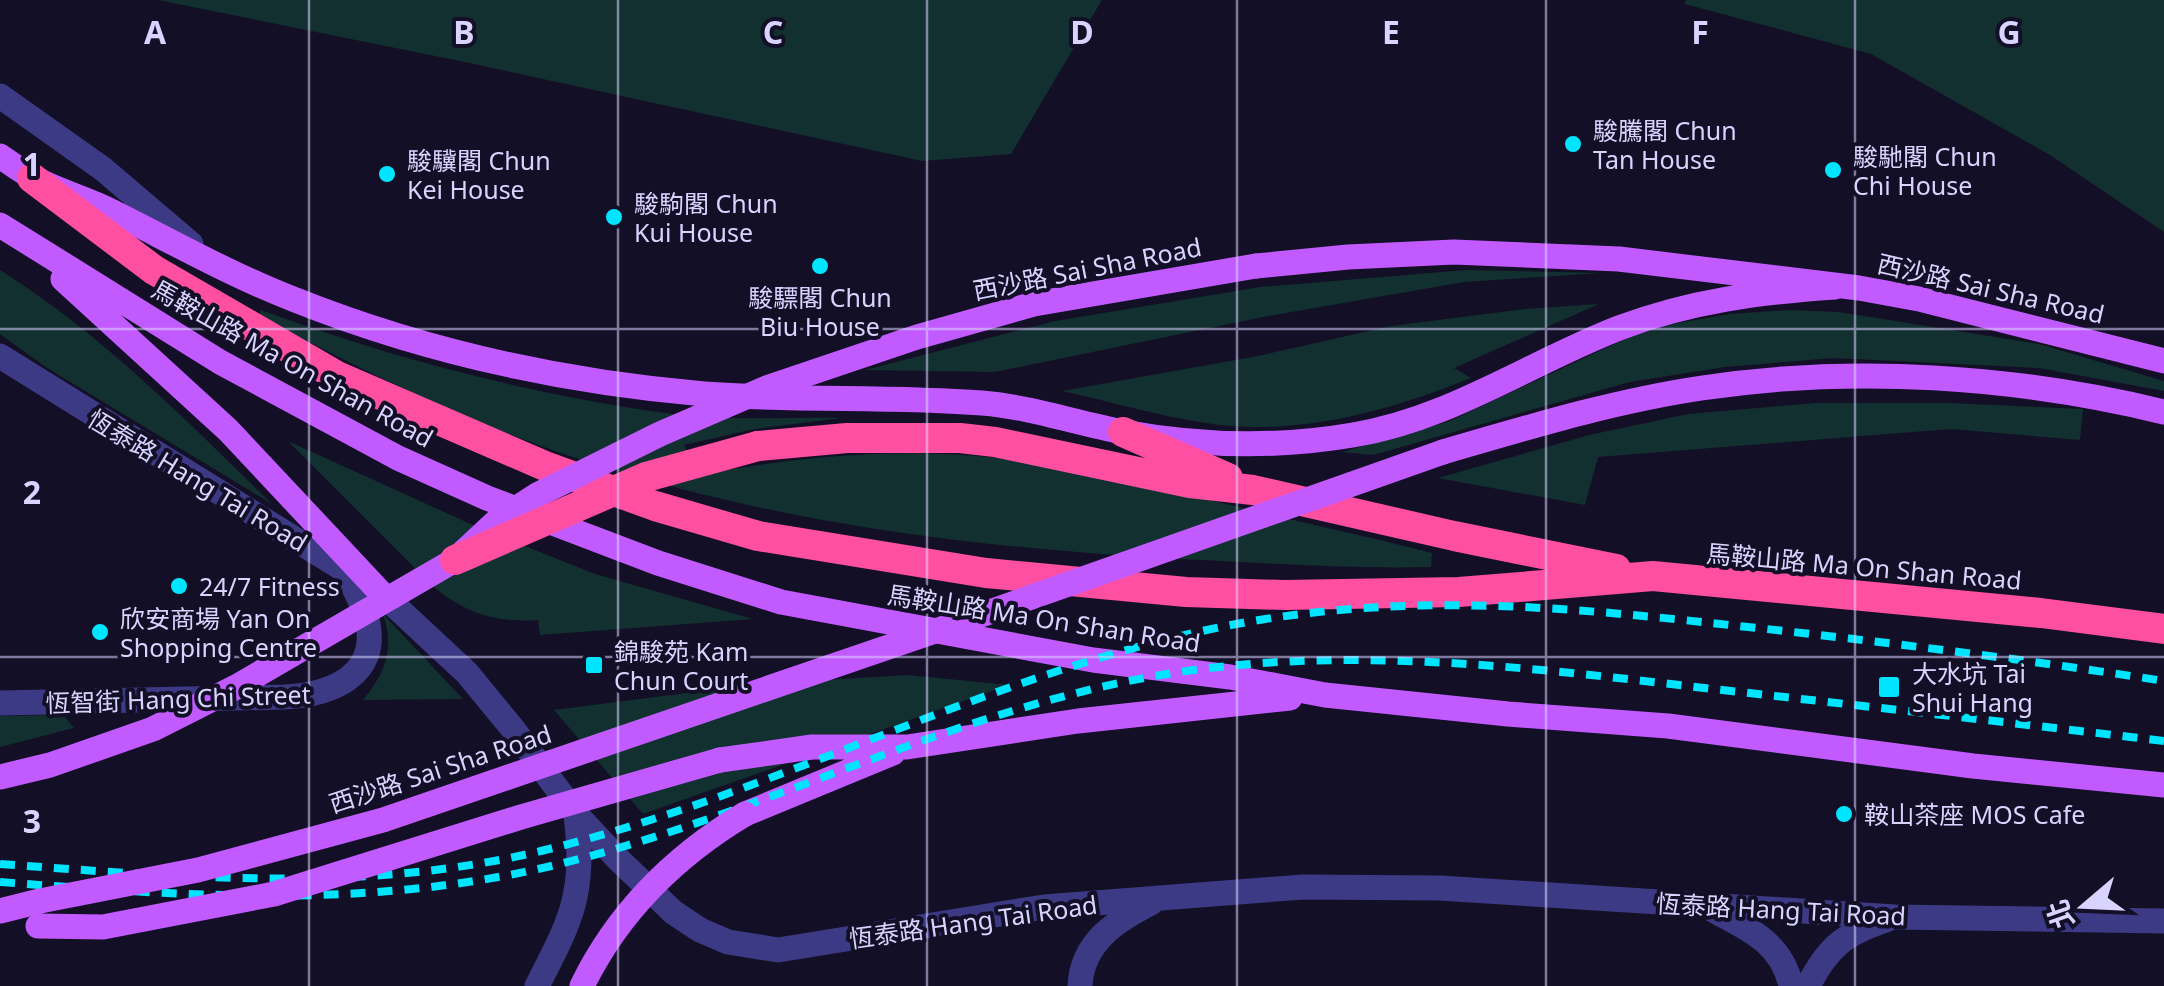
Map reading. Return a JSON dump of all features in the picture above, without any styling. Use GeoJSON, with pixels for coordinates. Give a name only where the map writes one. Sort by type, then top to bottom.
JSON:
{"type":"FeatureCollection","features":[{"type":"Feature","properties":{"kind":"highway","name":"馬鞍山路 Ma On Shan Road"},"geometry":{"type":"LineString","coordinates":[[32,178],[154,270],[337,376],[544,466],[656,506],[758,536],[986,572],[1186,592],[1284,595],[1459,592],[1653,576],[2023,611],[2164,629]]}},
{"type":"Feature","properties":{"kind":"highway"},"geometry":{"type":"LineString","coordinates":[[1122,432],[1253,490]]}},
{"type":"Feature","properties":{"kind":"highway"},"geometry":{"type":"LineString","coordinates":[[455,560],[590,499],[686,464],[782,443],[899,438],[995,442],[1190,483],[1253,490],[1653,576]]}},
{"type":"Feature","properties":{"kind":"main road","name":"馬鞍山路 Ma On Shan Road"},"geometry":{"type":"LineString","coordinates":[[0,156],[32,178],[105,208],[290,298],[369,326],[513,366],[571,378],[706,394],[982,403],[1051,414],[1122,432],[1206,442],[1282,444],[1360,434],[1447,409],[1577,347],[1658,314],[1755,293],[1835,287]]}},
{"type":"Feature","properties":{"kind":"main road","name":"馬鞍山路 Ma On Shan Road"},"geometry":{"type":"LineString","coordinates":[[8,230],[220,362],[360,440],[487,498],[691,576],[781,602],[886,624],[1325,695],[1668,726],[1973,766],[2164,785]]}},
{"type":"Feature","properties":{"kind":"main road"},"geometry":{"type":"LineString","coordinates":[[8,230],[228,430],[380,592]]}},
{"type":"Feature","properties":{"kind":"main road","name":"西沙路 Sai Sha Road"},"geometry":{"type":"LineString","coordinates":[[0,777],[50,766],[153,729],[236,687],[455,560],[506,514],[537,495],[660,434],[769,387],[1034,304],[1256,266],[1384,255],[1527,254],[1619,259],[1859,288],[1971,310],[2164,361]]}},
{"type":"Feature","properties":{"kind":"main road","name":"西沙路 Sai Sha Road"},"geometry":{"type":"LineString","coordinates":[[0,911],[39,914],[383,820],[1443,452],[1639,399],[1730,384],[1789,380],[1984,381],[2085,395],[2164,412]]}},
{"type":"Feature","properties":{"kind":"main road"},"geometry":{"type":"LineString","coordinates":[[0,923],[39,914],[103,927],[274,894],[720,760],[812,747],[907,747],[1078,721],[1325,695]]}},
{"type":"Feature","properties":{"kind":"main road"},"geometry":{"type":"LineString","coordinates":[[582,986],[604,946],[642,896],[695,847],[745,814],[907,747]]}},
{"type":"Feature","properties":{"kind":"street","name":"馬鞍山路 Ma On Shan Road"},"geometry":{"type":"LineString","coordinates":[[0,96],[103,170],[176,234],[242,276]]}},
{"type":"Feature","properties":{"kind":"street","name":"恆泰路 Hang Tai Road"},"geometry":{"type":"LineString","coordinates":[[0,356],[380,592],[467,673],[576,814],[673,912],[714,936],[757,948],[796,948],[1044,907],[1302,887],[1440,888],[1895,917],[2164,922]]}},
{"type":"Feature","properties":{"kind":"street","name":"恆智街 Hang Chi Street"},"geometry":{"type":"LineString","coordinates":[[0,703],[284,697],[328,691],[355,672],[368,649],[368,622],[344,568]]}},
{"type":"Feature","properties":{"kind":"street"},"geometry":{"type":"LineString","coordinates":[[537,986],[576,903],[580,871],[576,814]]}},
{"type":"Feature","properties":{"kind":"street"},"geometry":{"type":"LineString","coordinates":[[1080,986],[1086,960],[1102,934],[1124,916],[1164,896]]}},
{"type":"Feature","properties":{"kind":"street"},"geometry":{"type":"LineString","coordinates":[[1704,906],[1758,934],[1775,948],[1791,986]]}},
{"type":"Feature","properties":{"kind":"street"},"geometry":{"type":"LineString","coordinates":[[1808,986],[1839,940],[1895,917]]}},
{"type":"Feature","properties":{"kind":"green space"},"geometry":{"type":"Polygon","coordinates":[[[158,0],[1102,0],[1011,154],[922,161],[158,0]]]}},
{"type":"Feature","properties":{"kind":"green space"},"geometry":{"type":"Polygon","coordinates":[[[1686,0],[2164,0],[2164,232],[2050,155],[1871,54],[1685,4],[1686,0]]]}},
{"type":"Feature","properties":{"kind":"green space"},"geometry":{"type":"Polygon","coordinates":[[[0,270],[108,350],[272,504],[47,368],[0,334],[0,270]]]}},
{"type":"Feature","properties":{"kind":"green space"},"geometry":{"type":"Polygon","coordinates":[[[1466,270],[1602,273],[1464,282],[1263,317],[995,372],[865,370],[1055,321],[1260,287],[1466,270]]]}},
{"type":"Feature","properties":{"kind":"green space"},"geometry":{"type":"Polygon","coordinates":[[[1599,304],[1454,368],[1471,378],[1391,406],[1308,424],[1228,426],[1180,419],[1062,391],[1258,356],[1391,326],[1599,304]]]}},
{"type":"Feature","properties":{"kind":"green space"},"geometry":{"type":"Polygon","coordinates":[[[261,310],[413,359],[568,397],[694,416],[841,418],[754,429],[684,445],[698,475],[863,454],[999,458],[1106,476],[1409,547],[1432,553],[1431,567],[1275,564],[1027,548],[875,529],[725,500],[576,458],[494,428],[297,336],[258,316],[261,310]]]}},
{"type":"Feature","properties":{"kind":"green space"},"geometry":{"type":"Polygon","coordinates":[[[1839,312],[2039,344],[2164,381],[2164,391],[2039,368],[1833,358],[1725,367],[1630,382],[1373,455],[1342,452],[1450,421],[1627,338],[1672,324],[1730,314],[1839,312]]]}},
{"type":"Feature","properties":{"kind":"green space"},"geometry":{"type":"Polygon","coordinates":[[[1816,403],[1950,403],[2083,409],[2080,440],[1951,429],[1598,457],[1585,505],[1438,478],[1589,435],[1688,414],[1816,403]]]}},
{"type":"Feature","properties":{"kind":"green space"},"geometry":{"type":"Polygon","coordinates":[[[288,441],[475,526],[595,574],[753,619],[540,635],[538,620],[509,620],[472,611],[436,589],[288,441]]]}},
{"type":"Feature","properties":{"kind":"green space"},"geometry":{"type":"Polygon","coordinates":[[[383,614],[463,699],[363,700],[386,660],[388,638],[383,614]]]}},
{"type":"Feature","properties":{"kind":"green space"},"geometry":{"type":"Polygon","coordinates":[[[908,675],[1009,685],[643,814],[554,710],[756,684],[908,675]]]}},
{"type":"Feature","properties":{"kind":"green space"},"geometry":{"type":"Polygon","coordinates":[[[63,715],[74,728],[0,747],[0,716],[63,715]]]}},
{"type":"Feature","properties":{"kind":"railway"},"geometry":{"type":"LineString","coordinates":[[0,864],[272,879],[407,873],[474,864],[541,851],[632,826],[1076,665],[1167,639],[1259,620],[1323,612],[1447,605],[1631,615],[1910,646],[2164,681]]}},
{"type":"Feature","properties":{"kind":"railway"},"geometry":{"type":"LineString","coordinates":[[0,882],[147,892],[293,895],[365,893],[510,875],[657,836],[1022,708],[1173,673],[1241,665],[1376,660],[1511,667],[2164,741]]}},
{"type":"Feature","properties":{"kind":"place","name":"駿騰閣 Chun Tan House"},"geometry":{"type":"Point","coordinates":[1573,144]}},
{"type":"Feature","properties":{"kind":"place","name":"駿馳閣 Chun Chi House"},"geometry":{"type":"Point","coordinates":[1833,170]}},
{"type":"Feature","properties":{"kind":"place","name":"駿驥閣 Chun Kei House"},"geometry":{"type":"Point","coordinates":[387,174]}},
{"type":"Feature","properties":{"kind":"place","name":"駿駒閣 Chun Kui House"},"geometry":{"type":"Point","coordinates":[614,217]}},
{"type":"Feature","properties":{"kind":"place","name":"駿驃閣 Chun Biu House"},"geometry":{"type":"Point","coordinates":[820,266]}},
{"type":"Feature","properties":{"kind":"place","name":"24/7 Fitness"},"geometry":{"type":"Point","coordinates":[179,586]}},
{"type":"Feature","properties":{"kind":"place","name":"欣安商場 Yan On Shopping Centre"},"geometry":{"type":"Point","coordinates":[100,632]}},
{"type":"Feature","properties":{"kind":"place","name":"錦駿苑 Kam Chun Court"},"geometry":{"type":"Point","coordinates":[594,665]}},
{"type":"Feature","properties":{"kind":"place","name":"大水坑 Tai Shui Hang"},"geometry":{"type":"Point","coordinates":[1889,687]}},
{"type":"Feature","properties":{"kind":"place","name":"鞍山茶座 MOS Cafe"},"geometry":{"type":"Point","coordinates":[1844,814]}}]}
